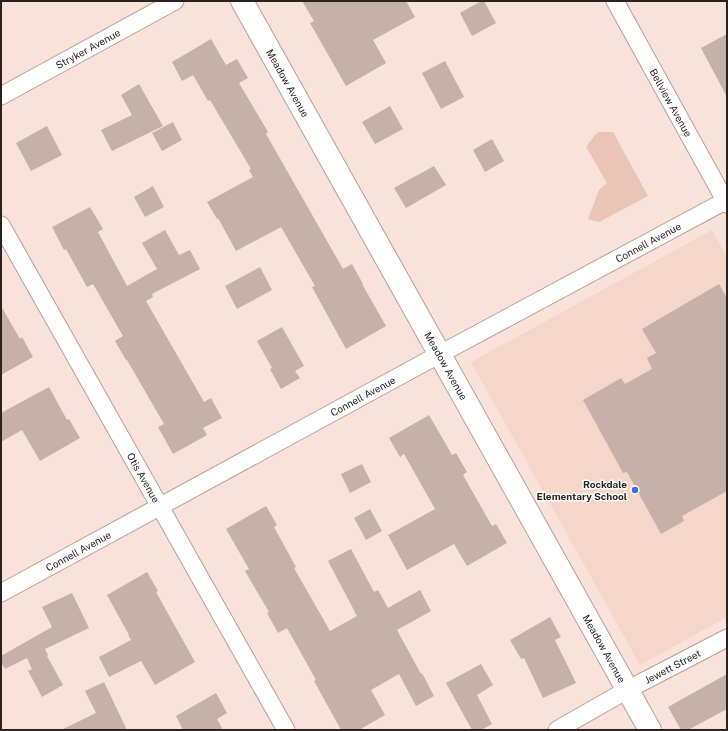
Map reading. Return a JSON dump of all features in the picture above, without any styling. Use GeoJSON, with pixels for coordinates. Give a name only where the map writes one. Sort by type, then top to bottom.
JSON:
{"type":"FeatureCollection","features":[{"type":"Feature","properties":{"kind":"street","name":"Stryker Avenue"},"geometry":{"type":"LineString","coordinates":[[1,96],[175,1]]}},
{"type":"Feature","properties":{"kind":"street","name":"Meadow Avenue"},"geometry":{"type":"LineString","coordinates":[[242,1],[650,730]]}},
{"type":"Feature","properties":{"kind":"street","name":"Bellview Avenue"},"geometry":{"type":"LineString","coordinates":[[615,1],[726,203]]}},
{"type":"Feature","properties":{"kind":"street","name":"Connell Avenue"},"geometry":{"type":"LineString","coordinates":[[1,593],[440,354],[726,203]]}},
{"type":"Feature","properties":{"kind":"street","name":"Otis Avenue"},"geometry":{"type":"LineString","coordinates":[[1,225],[286,730]]}},
{"type":"Feature","properties":{"kind":"street","name":"Jewett Street"},"geometry":{"type":"LineString","coordinates":[[557,730],[628,690],[727,638]]}},
{"type":"Feature","properties":{"kind":"shaded area"},"geometry":{"type":"Polygon","coordinates":[[[599,132],[613,132],[648,196],[599,222],[588,219],[599,190],[607,183],[586,147],[599,132]]]}},
{"type":"Feature","properties":{"kind":"shaded area","name":"Rockdale Elementary School"},"geometry":{"type":"Polygon","coordinates":[[[712,230],[727,257],[727,617],[640,665],[471,362],[712,230]]]}},
{"type":"Feature","properties":{"kind":"building"},"geometry":{"type":"Polygon","coordinates":[[[302,1],[406,1],[415,17],[373,40],[386,63],[346,86],[310,23],[314,21],[302,1]]]}},
{"type":"Feature","properties":{"kind":"building"},"geometry":{"type":"Polygon","coordinates":[[[481,1],[484,1],[496,23],[472,36],[460,13],[481,1]]]}},
{"type":"Feature","properties":{"kind":"building"},"geometry":{"type":"Polygon","coordinates":[[[727,34],[727,97],[701,48],[727,34]]]}},
{"type":"Feature","properties":{"kind":"building"},"geometry":{"type":"Polygon","coordinates":[[[211,39],[226,65],[237,59],[248,78],[239,83],[268,132],[266,134],[343,269],[352,264],[386,326],[346,349],[312,287],[315,286],[281,227],[236,251],[218,218],[217,219],[207,202],[253,177],[249,170],[251,169],[210,100],[208,101],[193,75],[182,81],[172,62],[211,39]]]}},
{"type":"Feature","properties":{"kind":"building"},"geometry":{"type":"Polygon","coordinates":[[[445,61],[464,97],[441,109],[422,73],[445,61]]]}},
{"type":"Feature","properties":{"kind":"building"},"geometry":{"type":"Polygon","coordinates":[[[139,84],[163,126],[112,151],[101,130],[132,115],[121,95],[139,84]]]}},
{"type":"Feature","properties":{"kind":"building"},"geometry":{"type":"Polygon","coordinates":[[[390,106],[403,129],[375,144],[362,122],[390,106]]]}},
{"type":"Feature","properties":{"kind":"building"},"geometry":{"type":"Polygon","coordinates":[[[173,122],[182,140],[162,151],[152,133],[173,122]]]}},
{"type":"Feature","properties":{"kind":"building"},"geometry":{"type":"Polygon","coordinates":[[[47,126],[62,155],[31,171],[16,143],[47,126]]]}},
{"type":"Feature","properties":{"kind":"building"},"geometry":{"type":"Polygon","coordinates":[[[492,139],[504,161],[485,172],[473,150],[492,139]]]}},
{"type":"Feature","properties":{"kind":"building"},"geometry":{"type":"Polygon","coordinates":[[[434,166],[446,185],[406,208],[394,188],[434,166]]]}},
{"type":"Feature","properties":{"kind":"building"},"geometry":{"type":"Polygon","coordinates":[[[153,186],[164,207],[145,217],[134,197],[153,186]]]}},
{"type":"Feature","properties":{"kind":"building"},"geometry":{"type":"Polygon","coordinates":[[[90,207],[103,229],[98,232],[127,286],[157,269],[142,243],[165,230],[179,255],[190,250],[200,269],[152,294],[153,297],[146,301],[204,402],[211,398],[222,418],[203,428],[207,435],[173,454],[158,427],[164,424],[115,341],[123,336],[93,284],[87,287],[66,249],[64,250],[52,227],[90,207]]]}},
{"type":"Feature","properties":{"kind":"building"},"geometry":{"type":"Polygon","coordinates":[[[260,267],[272,290],[237,309],[225,286],[260,267]]]}},
{"type":"Feature","properties":{"kind":"building","name":"Rockdale Elementary School"},"geometry":{"type":"Polygon","coordinates":[[[719,284],[727,298],[727,491],[682,516],[684,521],[661,534],[627,472],[623,473],[583,400],[621,378],[625,384],[652,369],[647,358],[656,353],[642,329],[719,284]]]}},
{"type":"Feature","properties":{"kind":"building"},"geometry":{"type":"Polygon","coordinates":[[[1,306],[20,339],[22,337],[33,357],[1,375],[1,306]]]}},
{"type":"Feature","properties":{"kind":"building"},"geometry":{"type":"Polygon","coordinates":[[[282,327],[304,366],[295,371],[300,378],[281,389],[270,369],[272,368],[257,341],[282,327]]]}},
{"type":"Feature","properties":{"kind":"building"},"geometry":{"type":"Polygon","coordinates":[[[49,387],[67,420],[69,419],[80,438],[40,461],[22,430],[1,442],[1,413],[49,387]]]}},
{"type":"Feature","properties":{"kind":"building"},"geometry":{"type":"Polygon","coordinates":[[[429,415],[452,455],[456,453],[467,472],[463,475],[492,526],[496,524],[507,543],[467,566],[454,544],[407,570],[388,535],[435,509],[404,454],[400,457],[389,438],[429,415]]]}},
{"type":"Feature","properties":{"kind":"building"},"geometry":{"type":"Polygon","coordinates":[[[362,464],[371,482],[350,493],[341,474],[362,464]]]}},
{"type":"Feature","properties":{"kind":"building"},"geometry":{"type":"Polygon","coordinates":[[[266,506],[277,525],[274,527],[296,567],[294,568],[330,631],[357,616],[328,561],[351,549],[374,592],[378,590],[388,608],[420,590],[431,611],[397,630],[434,696],[416,706],[399,674],[371,690],[385,715],[359,730],[341,730],[314,681],[316,680],[287,628],[278,633],[267,613],[269,612],[245,571],[249,569],[226,529],[266,506]]]}},
{"type":"Feature","properties":{"kind":"building"},"geometry":{"type":"Polygon","coordinates":[[[370,509],[382,531],[366,540],[354,518],[370,509]]]}},
{"type":"Feature","properties":{"kind":"building"},"geometry":{"type":"Polygon","coordinates":[[[147,572],[158,591],[156,592],[195,662],[155,685],[141,661],[109,677],[99,657],[131,640],[107,595],[147,572]]]}},
{"type":"Feature","properties":{"kind":"building"},"geometry":{"type":"Polygon","coordinates":[[[72,593],[89,628],[45,649],[48,655],[47,656],[63,685],[42,697],[28,671],[32,669],[27,658],[5,669],[1,662],[1,656],[52,627],[42,607],[72,593]]]}},
{"type":"Feature","properties":{"kind":"building"},"geometry":{"type":"Polygon","coordinates":[[[550,617],[561,637],[555,640],[576,683],[543,698],[524,658],[521,659],[510,640],[550,617]]]}},
{"type":"Feature","properties":{"kind":"building"},"geometry":{"type":"Polygon","coordinates":[[[481,664],[493,685],[477,695],[492,724],[481,730],[472,730],[446,683],[481,664]]]}},
{"type":"Feature","properties":{"kind":"building"},"geometry":{"type":"Polygon","coordinates":[[[727,674],[727,709],[688,730],[681,730],[668,707],[727,674]]]}},
{"type":"Feature","properties":{"kind":"building"},"geometry":{"type":"Polygon","coordinates":[[[104,682],[127,730],[61,730],[96,713],[85,691],[104,682]]]}},
{"type":"Feature","properties":{"kind":"building"},"geometry":{"type":"Polygon","coordinates":[[[216,693],[227,713],[217,719],[223,730],[183,730],[176,716],[216,693]]]}},
{"type":"Feature","properties":{"kind":"place","name":"Rockdale Elementary School"},"geometry":{"type":"Point","coordinates":[635,490]}}]}
